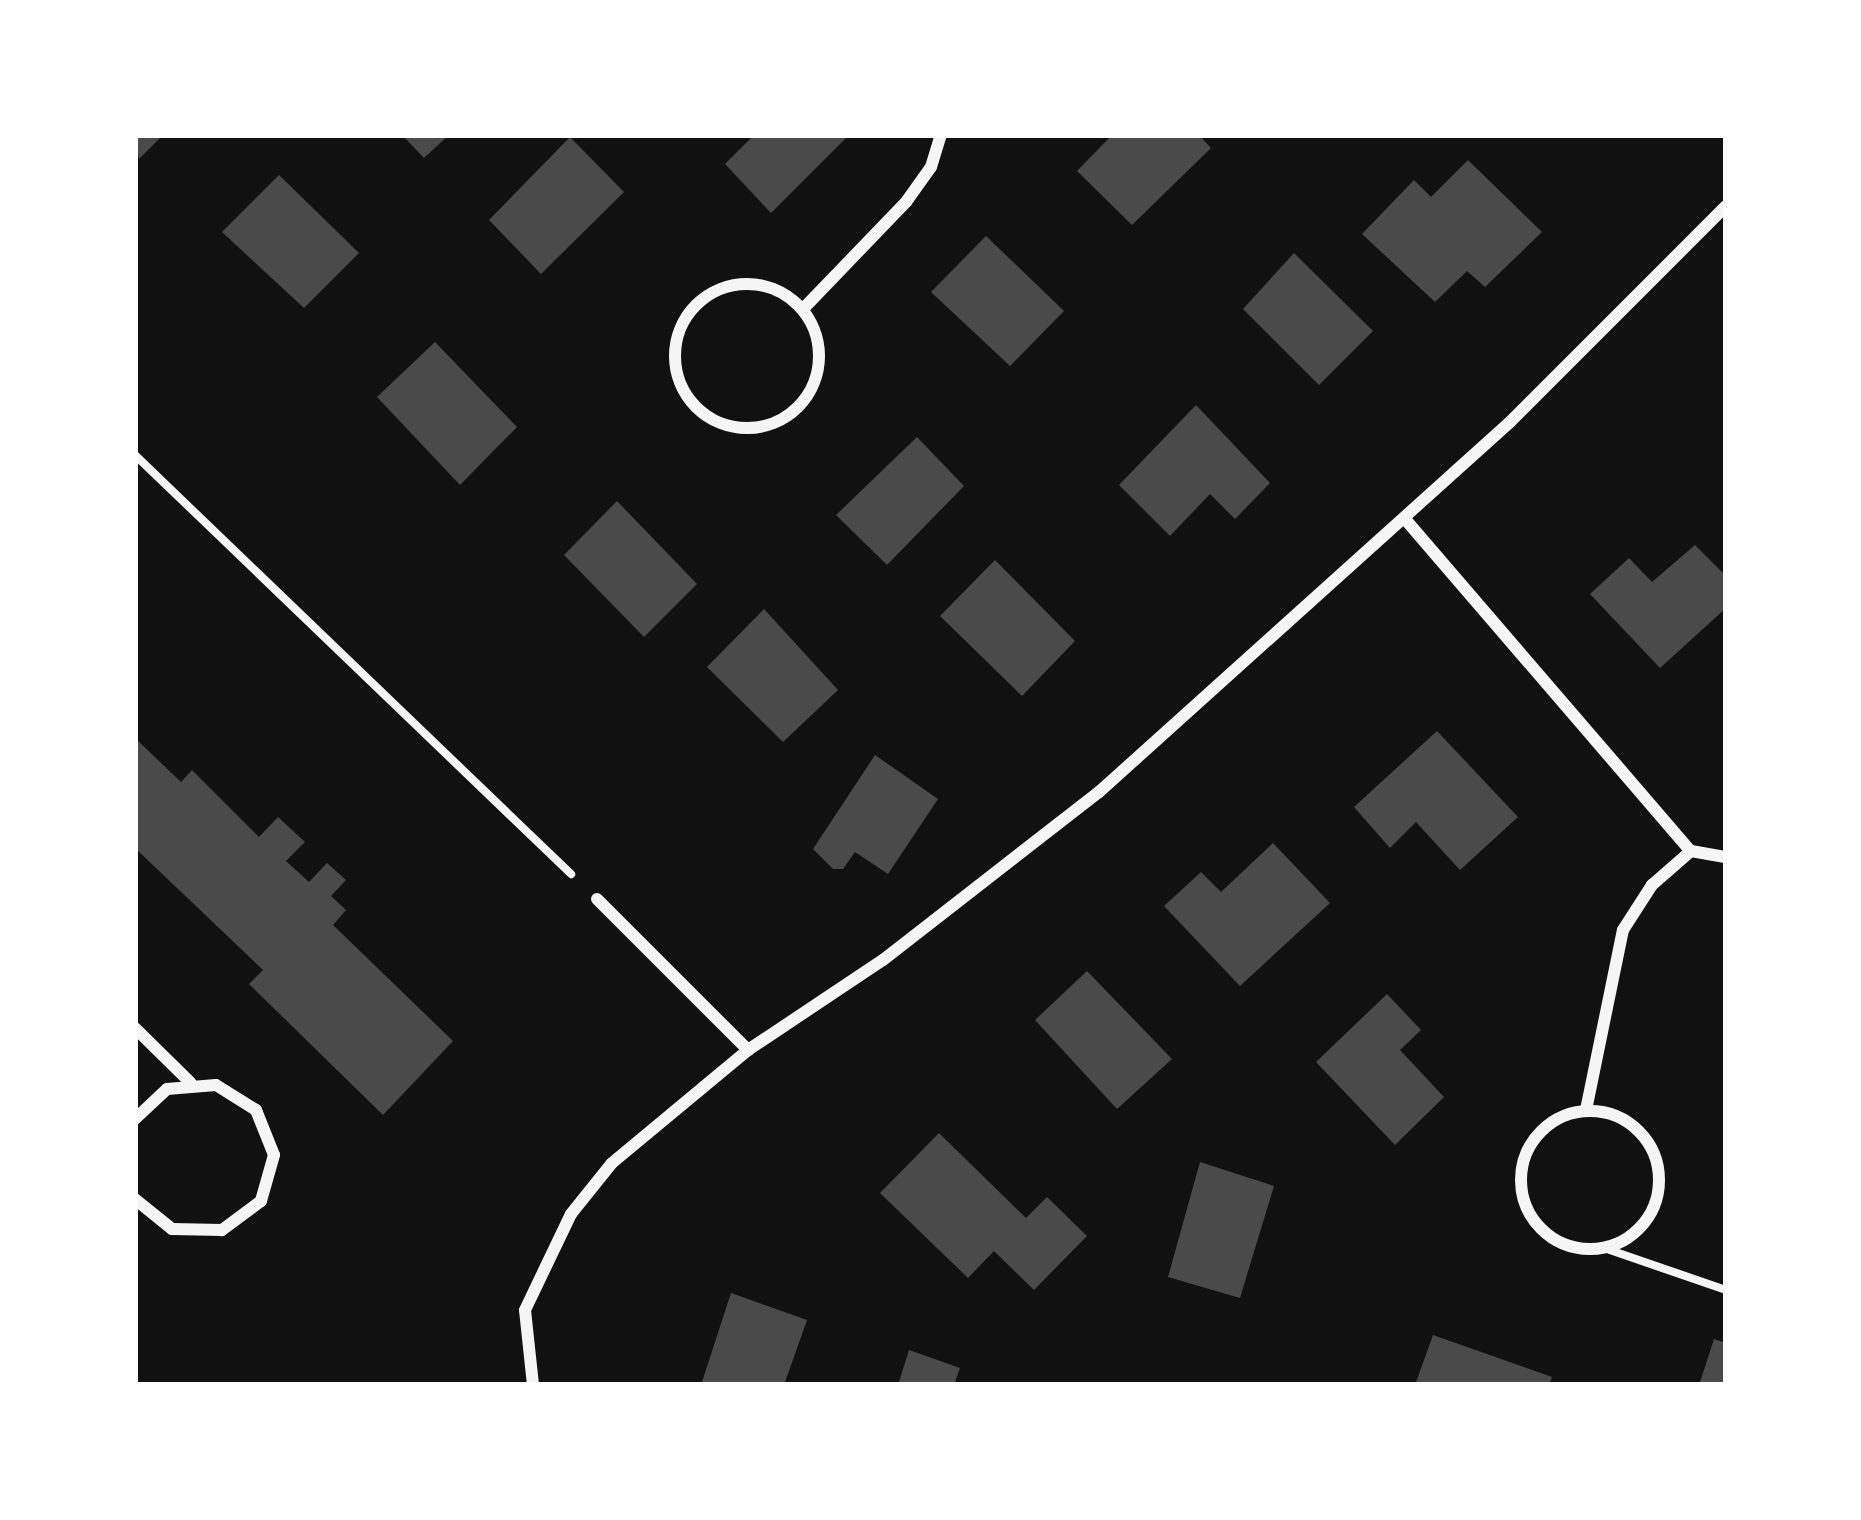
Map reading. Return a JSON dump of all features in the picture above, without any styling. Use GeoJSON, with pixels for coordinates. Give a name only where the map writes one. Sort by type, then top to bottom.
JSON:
{"type":"FeatureCollection","features":[{"type":"Feature","properties":{"kind":"street"},"geometry":{"type":"LineString","coordinates":[[803,309],[906,202],[931,167],[941,135]]}},
{"type":"Feature","properties":{"kind":"street"},"geometry":{"type":"LineString","coordinates":[[533,1385],[525,1310],[571,1214],[612,1163],[748,1050],[884,960],[1099,792],[1405,519],[1726,206]]}},
{"type":"Feature","properties":{"kind":"street"},"geometry":{"type":"LineString","coordinates":[[734,284],[784,292],[803,309],[820,350],[809,394],[794,411],[754,429],[710,418],[692,403],[674,356],[691,309],[734,284]]}},
{"type":"Feature","properties":{"kind":"street"},"geometry":{"type":"LineString","coordinates":[[1405,519],[1691,851],[1726,857]]}},
{"type":"Feature","properties":{"kind":"street"},"geometry":{"type":"LineString","coordinates":[[1586,1110],[1623,930],[1652,885],[1691,851]]}},
{"type":"Feature","properties":{"kind":"street"},"geometry":{"type":"LineString","coordinates":[[597,898],[748,1050]]}},
{"type":"Feature","properties":{"kind":"street"},"geometry":{"type":"LineString","coordinates":[[135,1028],[191,1083]]}},
{"type":"Feature","properties":{"kind":"street"},"geometry":{"type":"LineString","coordinates":[[135,1119],[167,1089],[191,1083],[227,1090],[256,1110],[274,1155],[261,1201],[244,1219],[197,1234],[150,1217],[135,1199]]}},
{"type":"Feature","properties":{"kind":"street"},"geometry":{"type":"LineString","coordinates":[[1586,1110],[1630,1123],[1657,1160],[1654,1204],[1642,1224],[1604,1248],[1560,1242],[1541,1229],[1521,1189],[1530,1144],[1544,1127],[1586,1110]]}},
{"type":"Feature","properties":{"kind":"path"},"geometry":{"type":"LineString","coordinates":[[135,455],[597,898]]}},
{"type":"Feature","properties":{"kind":"path"},"geometry":{"type":"LineString","coordinates":[[1604,1248],[1726,1290]]}},
{"type":"Feature","properties":{"kind":"building"},"geometry":{"type":"Polygon","coordinates":[[[135,135],[163,135],[139,159],[135,135]]]}},
{"type":"Feature","properties":{"kind":"building"},"geometry":{"type":"Polygon","coordinates":[[[402,135],[449,135],[424,158],[402,135]]]}},
{"type":"Feature","properties":{"kind":"building"},"geometry":{"type":"Polygon","coordinates":[[[754,135],[849,135],[771,213],[725,164],[754,135]]]}},
{"type":"Feature","properties":{"kind":"building"},"geometry":{"type":"Polygon","coordinates":[[[1112,135],[1199,135],[1211,148],[1132,225],[1077,171],[1112,135]]]}},
{"type":"Feature","properties":{"kind":"building"},"geometry":{"type":"Polygon","coordinates":[[[570,137],[624,192],[541,274],[489,220],[570,137]]]}},
{"type":"Feature","properties":{"kind":"building"},"geometry":{"type":"Polygon","coordinates":[[[1468,160],[1542,232],[1485,287],[1467,271],[1435,302],[1362,234],[1414,180],[1431,197],[1468,160]]]}},
{"type":"Feature","properties":{"kind":"building"},"geometry":{"type":"Polygon","coordinates":[[[279,175],[359,253],[304,308],[222,232],[279,175]]]}},
{"type":"Feature","properties":{"kind":"building"},"geometry":{"type":"Polygon","coordinates":[[[986,236],[1064,311],[1010,366],[931,292],[986,236]]]}},
{"type":"Feature","properties":{"kind":"building"},"geometry":{"type":"Polygon","coordinates":[[[1294,253],[1373,331],[1319,385],[1243,309],[1294,253]]]}},
{"type":"Feature","properties":{"kind":"building"},"geometry":{"type":"Polygon","coordinates":[[[435,342],[517,427],[460,485],[377,397],[435,342]]]}},
{"type":"Feature","properties":{"kind":"building"},"geometry":{"type":"Polygon","coordinates":[[[1196,405],[1270,483],[1235,519],[1210,494],[1170,536],[1119,485],[1196,405]]]}},
{"type":"Feature","properties":{"kind":"building"},"geometry":{"type":"Polygon","coordinates":[[[917,437],[964,486],[887,565],[836,515],[917,437]]]}},
{"type":"Feature","properties":{"kind":"building"},"geometry":{"type":"Polygon","coordinates":[[[617,501],[697,584],[644,637],[564,555],[617,501]]]}},
{"type":"Feature","properties":{"kind":"building"},"geometry":{"type":"Polygon","coordinates":[[[1695,545],[1726,576],[1726,608],[1660,668],[1590,594],[1629,558],[1652,582],[1695,545]]]}},
{"type":"Feature","properties":{"kind":"building"},"geometry":{"type":"Polygon","coordinates":[[[995,560],[1075,641],[1022,696],[940,616],[995,560]]]}},
{"type":"Feature","properties":{"kind":"building"},"geometry":{"type":"Polygon","coordinates":[[[764,609],[838,690],[783,742],[707,667],[764,609]]]}},
{"type":"Feature","properties":{"kind":"building"},"geometry":{"type":"Polygon","coordinates":[[[1437,731],[1518,817],[1460,870],[1416,822],[1390,848],[1354,807],[1437,731]]]}},
{"type":"Feature","properties":{"kind":"building"},"geometry":{"type":"Polygon","coordinates":[[[135,738],[181,782],[192,770],[259,837],[278,817],[305,842],[286,861],[309,882],[327,863],[346,880],[331,896],[346,910],[333,925],[453,1041],[383,1115],[249,984],[263,970],[135,848],[135,738]]]}},
{"type":"Feature","properties":{"kind":"building"},"geometry":{"type":"Polygon","coordinates":[[[875,755],[938,799],[888,874],[855,852],[843,869],[833,869],[813,849],[875,755]]]}},
{"type":"Feature","properties":{"kind":"building"},"geometry":{"type":"Polygon","coordinates":[[[1273,843],[1330,903],[1240,986],[1164,906],[1201,872],[1221,892],[1273,843]]]}},
{"type":"Feature","properties":{"kind":"building"},"geometry":{"type":"Polygon","coordinates":[[[1087,971],[1172,1059],[1117,1109],[1035,1020],[1087,971]]]}},
{"type":"Feature","properties":{"kind":"building"},"geometry":{"type":"Polygon","coordinates":[[[1387,994],[1421,1030],[1400,1050],[1444,1097],[1395,1145],[1316,1062],[1387,994]]]}},
{"type":"Feature","properties":{"kind":"building"},"geometry":{"type":"Polygon","coordinates":[[[939,1133],[1026,1218],[1047,1197],[1087,1236],[1034,1290],[994,1251],[968,1278],[880,1193],[939,1133]]]}},
{"type":"Feature","properties":{"kind":"building"},"geometry":{"type":"Polygon","coordinates":[[[1200,1162],[1274,1186],[1240,1298],[1168,1277],[1200,1162]]]}},
{"type":"Feature","properties":{"kind":"building"},"geometry":{"type":"Polygon","coordinates":[[[731,1293],[807,1320],[784,1385],[701,1385],[731,1293]]]}},
{"type":"Feature","properties":{"kind":"building"},"geometry":{"type":"Polygon","coordinates":[[[1433,1335],[1552,1377],[1549,1385],[1415,1385],[1433,1335]]]}},
{"type":"Feature","properties":{"kind":"building"},"geometry":{"type":"Polygon","coordinates":[[[1714,1339],[1726,1343],[1726,1385],[1699,1385],[1714,1339]]]}},
{"type":"Feature","properties":{"kind":"building"},"geometry":{"type":"Polygon","coordinates":[[[909,1350],[960,1368],[954,1385],[898,1385],[909,1350]]]}}]}
